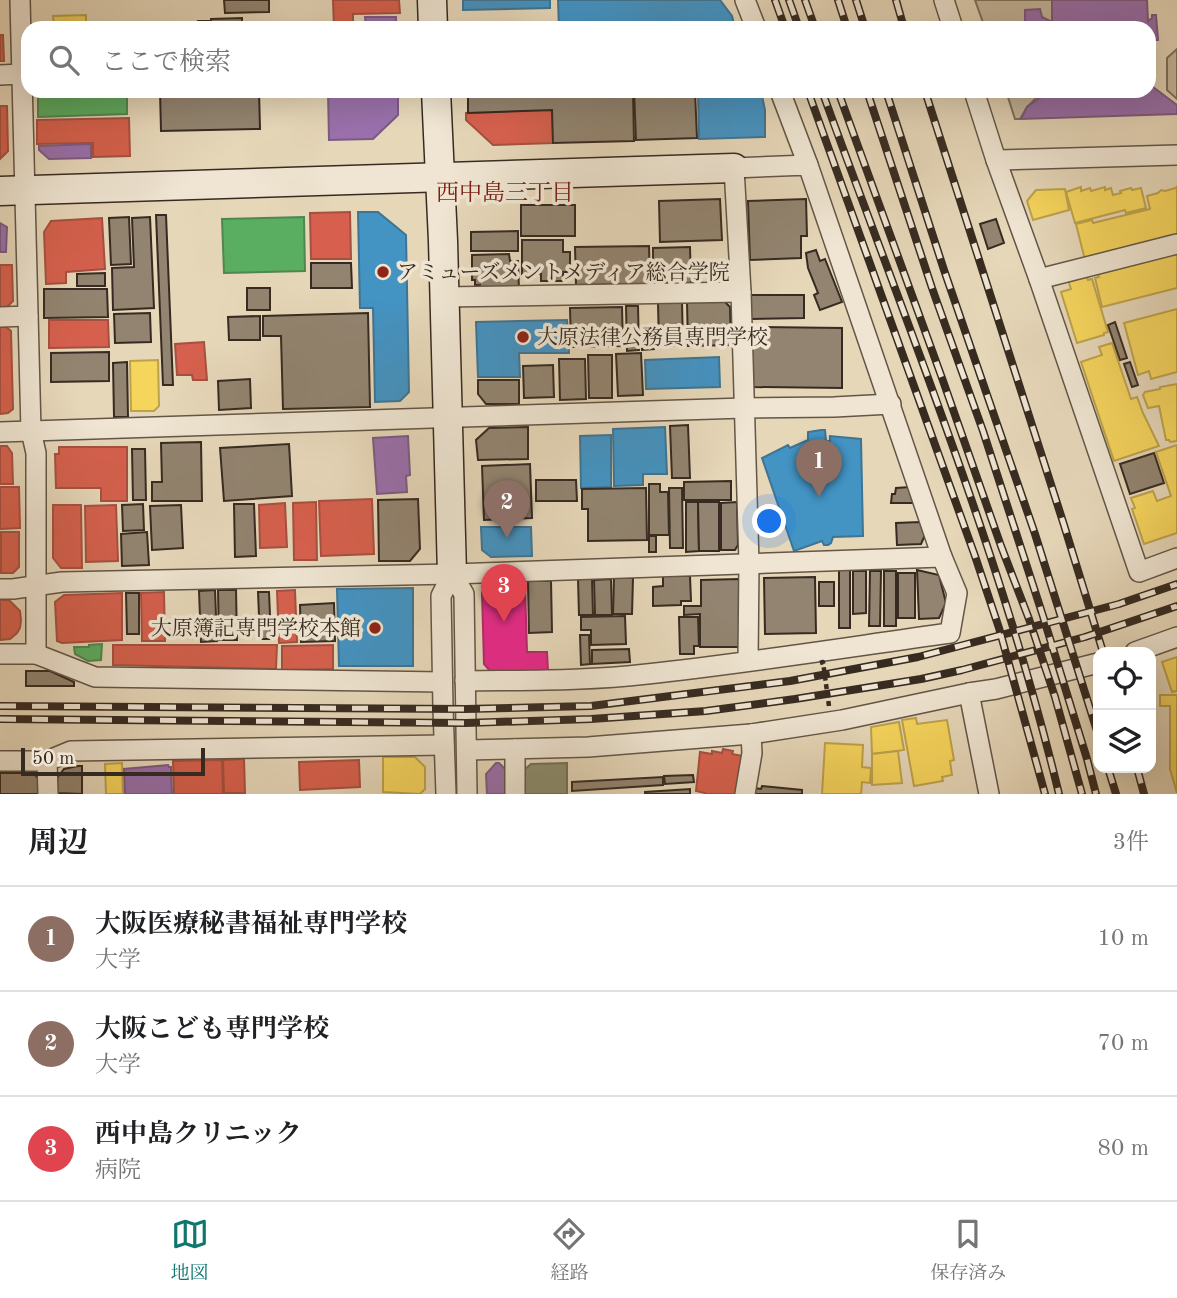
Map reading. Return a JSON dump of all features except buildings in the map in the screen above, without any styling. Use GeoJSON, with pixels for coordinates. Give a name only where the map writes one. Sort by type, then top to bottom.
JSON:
{"type":"FeatureCollection","features":[{"type":"Feature","properties":{"kind":"street"},"geometry":{"type":"LineString","coordinates":[[20,0],[21,37]]}},
{"type":"Feature","properties":{"kind":"street"},"geometry":{"type":"LineString","coordinates":[[432,0],[433,21]]}},
{"type":"Feature","properties":{"kind":"street"},"geometry":{"type":"LineString","coordinates":[[745,0],[753,21]]}},
{"type":"Feature","properties":{"kind":"street"},"geometry":{"type":"LineString","coordinates":[[944,0],[951,21]]}},
{"type":"Feature","properties":{"kind":"street"},"geometry":{"type":"LineString","coordinates":[[0,75],[21,74]]}},
{"type":"Feature","properties":{"kind":"street"},"geometry":{"type":"LineString","coordinates":[[21,86],[12,191],[28,316],[31,431],[36,453],[36,654]]}},
{"type":"Feature","properties":{"kind":"street"},"geometry":{"type":"LineString","coordinates":[[436,98],[452,574],[441,596],[446,794]]}},
{"type":"Feature","properties":{"kind":"street"},"geometry":{"type":"LineString","coordinates":[[465,681],[578,679],[646,674],[950,632],[957,593],[942,557],[783,98]]}},
{"type":"Feature","properties":{"kind":"street"},"geometry":{"type":"LineString","coordinates":[[976,98],[1139,572],[1177,558]]}},
{"type":"Feature","properties":{"kind":"street"},"geometry":{"type":"LineString","coordinates":[[996,160],[1177,155]]}},
{"type":"Feature","properties":{"kind":"street"},"geometry":{"type":"LineString","coordinates":[[12,191],[808,165]]}},
{"type":"Feature","properties":{"kind":"street"},"geometry":{"type":"LineString","coordinates":[[734,168],[741,292],[749,563],[748,661]]}},
{"type":"Feature","properties":{"kind":"street"},"geometry":{"type":"LineString","coordinates":[[1040,279],[1177,244]]}},
{"type":"Feature","properties":{"kind":"street"},"geometry":{"type":"LineString","coordinates":[[444,297],[741,292]]}},
{"type":"Feature","properties":{"kind":"street"},"geometry":{"type":"LineString","coordinates":[[0,317],[28,316]]}},
{"type":"Feature","properties":{"kind":"street"},"geometry":{"type":"LineString","coordinates":[[0,432],[891,404]]}},
{"type":"Feature","properties":{"kind":"street"},"geometry":{"type":"LineString","coordinates":[[0,589],[62,582],[452,574],[942,557]]}},
{"type":"Feature","properties":{"kind":"street"},"geometry":{"type":"LineString","coordinates":[[452,574],[464,594],[467,794]]}},
{"type":"Feature","properties":{"kind":"street"},"geometry":{"type":"LineString","coordinates":[[1149,647],[1177,637]]}},
{"type":"Feature","properties":{"kind":"street"},"geometry":{"type":"LineString","coordinates":[[0,654],[36,654],[95,677],[442,682]]}},
{"type":"Feature","properties":{"kind":"street"},"geometry":{"type":"LineString","coordinates":[[467,750],[588,747],[751,734],[842,720],[996,689],[1093,664]]}},
{"type":"Feature","properties":{"kind":"street"},"geometry":{"type":"LineString","coordinates":[[969,693],[989,794]]}},
{"type":"Feature","properties":{"kind":"street"},"geometry":{"type":"LineString","coordinates":[[745,794],[752,753],[751,734]]}},
{"type":"Feature","properties":{"kind":"street"},"geometry":{"type":"LineString","coordinates":[[0,761],[47,761],[71,751],[444,745]]}},
{"type":"Feature","properties":{"kind":"street"},"geometry":{"type":"LineString","coordinates":[[515,749],[516,794]]}},
{"type":"Feature","properties":{"kind":"street"},"geometry":{"type":"LineString","coordinates":[[47,761],[48,794]]}},
{"type":"Feature","properties":{"kind":"path"},"geometry":{"type":"LineString","coordinates":[[820,663],[822,662],[827,707]]}},
{"type":"Feature","properties":{"kind":"shaded area"},"geometry":{"type":"Polygon","coordinates":[[[975,0],[1067,0],[1067,21],[982,21],[975,0]]]}},
{"type":"Feature","properties":{"kind":"shaded area"},"geometry":{"type":"Polygon","coordinates":[[[1177,49],[1177,99],[1167,90],[1167,58],[1177,49]]]}},
{"type":"Feature","properties":{"kind":"shaded area"},"geometry":{"type":"Polygon","coordinates":[[[1008,98],[1036,98],[1020,119],[1015,119],[1008,98]]]}},
{"type":"Feature","properties":{"kind":"railway"},"geometry":{"type":"LineString","coordinates":[[775,0],[782,21]]}},
{"type":"Feature","properties":{"kind":"railway"},"geometry":{"type":"LineString","coordinates":[[789,0],[796,21]]}},
{"type":"Feature","properties":{"kind":"railway"},"geometry":{"type":"LineString","coordinates":[[805,0],[812,21]]}},
{"type":"Feature","properties":{"kind":"railway"},"geometry":{"type":"LineString","coordinates":[[838,0],[845,21]]}},
{"type":"Feature","properties":{"kind":"railway"},"geometry":{"type":"LineString","coordinates":[[856,0],[863,21]]}},
{"type":"Feature","properties":{"kind":"railway"},"geometry":{"type":"LineString","coordinates":[[896,0],[902,21]]}},
{"type":"Feature","properties":{"kind":"railway"},"geometry":{"type":"LineString","coordinates":[[811,98],[975,556],[999,628],[1045,794]]}},
{"type":"Feature","properties":{"kind":"railway"},"geometry":{"type":"LineString","coordinates":[[825,98],[981,527],[1036,704],[1059,794]]}},
{"type":"Feature","properties":{"kind":"railway"},"geometry":{"type":"LineString","coordinates":[[841,98],[1029,619],[1055,697],[1082,794]]}},
{"type":"Feature","properties":{"kind":"railway"},"geometry":{"type":"LineString","coordinates":[[869,98],[983,431],[1043,616],[1096,794]]}},
{"type":"Feature","properties":{"kind":"railway"},"geometry":{"type":"LineString","coordinates":[[888,98],[1035,534],[1093,718]]}},
{"type":"Feature","properties":{"kind":"railway"},"geometry":{"type":"LineString","coordinates":[[927,98],[1101,647]]}},
{"type":"Feature","properties":{"kind":"railway"},"geometry":{"type":"LineString","coordinates":[[0,706],[466,709],[591,706],[790,681],[918,657],[1119,604],[1177,584]]}},
{"type":"Feature","properties":{"kind":"railway"},"geometry":{"type":"LineString","coordinates":[[0,719],[466,723],[591,719],[706,711],[921,679],[962,670],[1085,637],[1177,606]]}},
{"type":"Feature","properties":{"kind":"railway"},"geometry":{"type":"LineString","coordinates":[[1110,773],[1116,794]]}},
{"type":"Feature","properties":{"kind":"railway"},"geometry":{"type":"LineString","coordinates":[[1138,773],[1144,794]]}},
{"type":"Feature","properties":{"kind":"place","name":"アミューズメントメディア総合学院"},"geometry":{"type":"Point","coordinates":[383,272]}},
{"type":"Feature","properties":{"kind":"place","name":"大原法律公務員専門学校"},"geometry":{"type":"Point","coordinates":[523,337]}},
{"type":"Feature","properties":{"kind":"place","name":"大阪医療秘書福祉専門学校"},"geometry":{"type":"Point","coordinates":[819,497]}},
{"type":"Feature","properties":{"kind":"place","name":"大阪こども専門学校"},"geometry":{"type":"Point","coordinates":[507,538]}},
{"type":"Feature","properties":{"kind":"place","name":"西中島クリニック"},"geometry":{"type":"Point","coordinates":[504,622]}},
{"type":"Feature","properties":{"kind":"place","name":"大原簿記専門学校本館"},"geometry":{"type":"Point","coordinates":[375,628]}},
{"type":"Feature","properties":{"kind":"district","name":"西中島三丁目"},"geometry":{"type":"Point","coordinates":[505,192]}}]}
